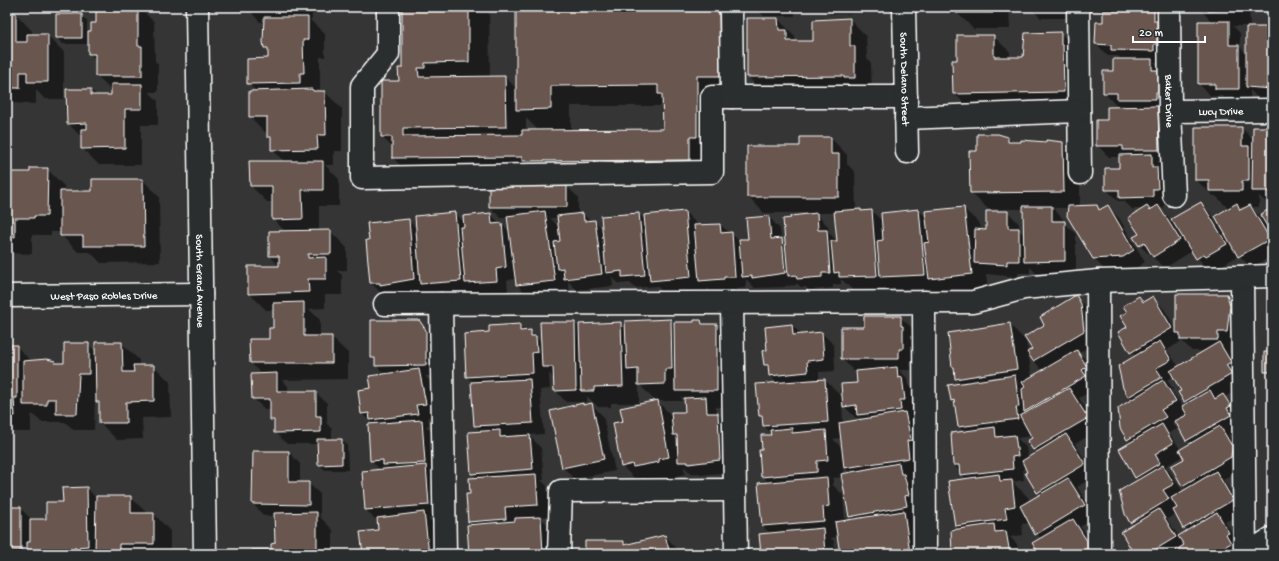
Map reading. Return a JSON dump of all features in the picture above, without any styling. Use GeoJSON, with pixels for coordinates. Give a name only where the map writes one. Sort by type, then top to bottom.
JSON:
{"type":"FeatureCollection","features":[{"type":"Feature","properties":{"kind":"street","name":"South Grand Avenue"},"geometry":{"type":"LineString","coordinates":[[197,7],[205,554]]}},
{"type":"Feature","properties":{"kind":"street"},"geometry":{"type":"LineString","coordinates":[[388,7],[388,54],[362,86],[362,178],[712,172],[712,97],[906,96]]}},
{"type":"Feature","properties":{"kind":"street"},"geometry":{"type":"LineString","coordinates":[[731,7],[732,97]]}},
{"type":"Feature","properties":{"kind":"street","name":"South Delano Street"},"geometry":{"type":"LineString","coordinates":[[904,7],[907,152]]}},
{"type":"Feature","properties":{"kind":"street"},"geometry":{"type":"LineString","coordinates":[[1078,7],[1080,173]]}},
{"type":"Feature","properties":{"kind":"street","name":"Baker Drive"},"geometry":{"type":"LineString","coordinates":[[1169,7],[1170,111],[1174,195]]}},
{"type":"Feature","properties":{"kind":"street","name":"Lucy Drive"},"geometry":{"type":"LineString","coordinates":[[1170,111],[1272,110]]}},
{"type":"Feature","properties":{"kind":"street"},"geometry":{"type":"LineString","coordinates":[[906,118],[1079,111]]}},
{"type":"Feature","properties":{"kind":"street"},"geometry":{"type":"LineString","coordinates":[[385,304],[974,302],[1024,288],[1098,281],[1272,276]]}},
{"type":"Feature","properties":{"kind":"street"},"geometry":{"type":"LineString","coordinates":[[1242,277],[1246,554]]}},
{"type":"Feature","properties":{"kind":"street"},"geometry":{"type":"LineString","coordinates":[[1098,281],[1099,554]]}},
{"type":"Feature","properties":{"kind":"street","name":"West Paso Robles Drive"},"geometry":{"type":"LineString","coordinates":[[7,296],[201,294]]}},
{"type":"Feature","properties":{"kind":"street"},"geometry":{"type":"LineString","coordinates":[[924,302],[925,554]]}},
{"type":"Feature","properties":{"kind":"street"},"geometry":{"type":"LineString","coordinates":[[732,303],[736,554]]}},
{"type":"Feature","properties":{"kind":"street"},"geometry":{"type":"LineString","coordinates":[[441,304],[445,554]]}},
{"type":"Feature","properties":{"kind":"street"},"geometry":{"type":"LineString","coordinates":[[559,554],[561,491],[735,490]]}},
{"type":"Feature","properties":{"kind":"street"},"geometry":{"type":"LineString","coordinates":[[1246,554],[1272,538]]}},
{"type":"Feature","properties":{"kind":"building"},"geometry":{"type":"Polygon","coordinates":[[[112,7],[138,7],[138,46],[142,46],[142,76],[95,76],[95,54],[88,54],[88,31],[91,31],[91,23],[96,23],[96,10],[112,10],[112,7]]]}},
{"type":"Feature","properties":{"kind":"building"},"geometry":{"type":"Polygon","coordinates":[[[248,7],[301,7],[301,8],[248,11],[248,7]]]}},
{"type":"Feature","properties":{"kind":"building"},"geometry":{"type":"Polygon","coordinates":[[[402,7],[469,7],[469,62],[425,63],[425,68],[418,68],[419,77],[505,76],[506,127],[403,128],[403,136],[522,135],[522,130],[663,129],[662,94],[658,94],[658,85],[551,86],[551,109],[516,110],[516,7],[719,7],[720,76],[697,76],[697,137],[690,137],[690,160],[522,161],[522,157],[392,158],[392,137],[381,137],[381,81],[399,81],[398,68],[402,68],[402,7]]]}},
{"type":"Feature","properties":{"kind":"building"},"geometry":{"type":"Polygon","coordinates":[[[956,7],[993,7],[993,13],[956,13],[956,7]]]}},
{"type":"Feature","properties":{"kind":"building"},"geometry":{"type":"Polygon","coordinates":[[[1197,7],[1233,7],[1233,10],[1208,11],[1208,9],[1197,9],[1197,7]]]}},
{"type":"Feature","properties":{"kind":"building"},"geometry":{"type":"Polygon","coordinates":[[[1103,10],[1154,10],[1154,21],[1157,21],[1157,44],[1154,44],[1154,51],[1111,50],[1111,45],[1095,44],[1096,22],[1103,22],[1103,10]]]}},
{"type":"Feature","properties":{"kind":"building"},"geometry":{"type":"Polygon","coordinates":[[[7,13],[16,13],[16,42],[27,42],[27,34],[48,34],[48,82],[27,82],[27,72],[20,72],[20,88],[7,88],[7,13]]]}},
{"type":"Feature","properties":{"kind":"building"},"geometry":{"type":"Polygon","coordinates":[[[56,14],[82,14],[82,38],[56,38],[56,14]]]}},
{"type":"Feature","properties":{"kind":"building"},"geometry":{"type":"Polygon","coordinates":[[[264,17],[308,17],[308,40],[303,40],[304,73],[300,73],[300,83],[247,84],[247,59],[268,58],[268,48],[264,48],[263,42],[264,17]]]}},
{"type":"Feature","properties":{"kind":"building"},"geometry":{"type":"Polygon","coordinates":[[[747,18],[778,18],[779,30],[787,30],[787,41],[813,41],[813,20],[850,18],[850,46],[855,46],[855,78],[844,78],[844,76],[747,77],[747,18]]]}},
{"type":"Feature","properties":{"kind":"building"},"geometry":{"type":"Polygon","coordinates":[[[1198,21],[1229,21],[1229,45],[1239,45],[1239,89],[1215,89],[1215,84],[1198,84],[1198,21]]]}},
{"type":"Feature","properties":{"kind":"building"},"geometry":{"type":"Polygon","coordinates":[[[1246,27],[1272,27],[1272,89],[1246,87],[1246,27]]]}},
{"type":"Feature","properties":{"kind":"building"},"geometry":{"type":"Polygon","coordinates":[[[1061,32],[1061,45],[1063,45],[1064,92],[953,94],[952,60],[957,60],[957,35],[994,35],[994,57],[1023,57],[1025,33],[1061,32]]]}},
{"type":"Feature","properties":{"kind":"building"},"geometry":{"type":"Polygon","coordinates":[[[1113,59],[1152,59],[1152,70],[1158,70],[1158,92],[1156,92],[1156,99],[1117,99],[1117,93],[1103,93],[1103,71],[1113,71],[1113,59]]]}},
{"type":"Feature","properties":{"kind":"building"},"geometry":{"type":"Polygon","coordinates":[[[111,84],[142,84],[142,109],[125,109],[125,148],[81,149],[81,129],[87,129],[87,123],[67,124],[66,89],[91,89],[91,95],[111,95],[111,84]]]}},
{"type":"Feature","properties":{"kind":"building"},"geometry":{"type":"Polygon","coordinates":[[[312,89],[313,91],[325,91],[326,135],[317,135],[318,149],[271,150],[271,137],[267,137],[267,117],[249,117],[249,91],[312,89]]]}},
{"type":"Feature","properties":{"kind":"building"},"geometry":{"type":"Polygon","coordinates":[[[1158,106],[1159,150],[1123,150],[1123,146],[1096,146],[1096,120],[1107,120],[1107,107],[1158,106]]]}},
{"type":"Feature","properties":{"kind":"building"},"geometry":{"type":"Polygon","coordinates":[[[1195,127],[1242,127],[1242,146],[1249,146],[1249,181],[1242,181],[1242,191],[1209,191],[1209,180],[1195,180],[1195,127]]]}},
{"type":"Feature","properties":{"kind":"building"},"geometry":{"type":"Polygon","coordinates":[[[1253,127],[1272,127],[1272,191],[1252,191],[1253,127]]]}},
{"type":"Feature","properties":{"kind":"building"},"geometry":{"type":"Polygon","coordinates":[[[977,134],[998,134],[1008,137],[1008,142],[1021,142],[1021,140],[1046,142],[1046,140],[1063,142],[1064,192],[970,193],[969,151],[977,151],[977,134]]]}},
{"type":"Feature","properties":{"kind":"building"},"geometry":{"type":"Polygon","coordinates":[[[800,137],[831,137],[831,154],[839,154],[839,197],[747,197],[747,146],[800,146],[800,137]]]}},
{"type":"Feature","properties":{"kind":"building"},"geometry":{"type":"Polygon","coordinates":[[[1152,154],[1152,167],[1157,167],[1158,189],[1153,189],[1153,197],[1119,198],[1119,190],[1105,190],[1105,168],[1119,168],[1119,155],[1152,154]]]}},
{"type":"Feature","properties":{"kind":"building"},"geometry":{"type":"Polygon","coordinates":[[[249,161],[323,161],[323,190],[302,190],[303,219],[272,220],[272,186],[250,186],[249,161]]]}},
{"type":"Feature","properties":{"kind":"building"},"geometry":{"type":"Polygon","coordinates":[[[30,168],[48,168],[47,216],[15,218],[15,237],[7,237],[7,172],[30,172],[30,168]]]}},
{"type":"Feature","properties":{"kind":"building"},"geometry":{"type":"Polygon","coordinates":[[[92,179],[143,179],[144,246],[83,246],[83,236],[60,236],[60,191],[92,191],[92,179]]]}},
{"type":"Feature","properties":{"kind":"building"},"geometry":{"type":"Polygon","coordinates":[[[489,185],[567,185],[567,207],[489,207],[489,185]]]}},
{"type":"Feature","properties":{"kind":"building"},"geometry":{"type":"Polygon","coordinates":[[[1201,202],[1227,244],[1206,256],[1204,254],[1196,259],[1171,219],[1201,202]]]}},
{"type":"Feature","properties":{"kind":"building"},"geometry":{"type":"Polygon","coordinates":[[[1237,203],[1240,210],[1250,205],[1270,239],[1238,257],[1215,216],[1237,203]]]}},
{"type":"Feature","properties":{"kind":"building"},"geometry":{"type":"Polygon","coordinates":[[[1097,205],[1099,210],[1108,205],[1134,250],[1123,257],[1093,259],[1067,216],[1068,206],[1097,205]]]}},
{"type":"Feature","properties":{"kind":"building"},"geometry":{"type":"Polygon","coordinates":[[[1158,205],[1180,240],[1153,257],[1144,242],[1139,246],[1133,237],[1139,234],[1128,218],[1147,206],[1150,210],[1158,205]]]}},
{"type":"Feature","properties":{"kind":"building"},"geometry":{"type":"Polygon","coordinates":[[[1023,206],[1052,206],[1052,221],[1065,221],[1065,261],[1024,262],[1023,206]]]}},
{"type":"Feature","properties":{"kind":"building"},"geometry":{"type":"Polygon","coordinates":[[[964,207],[972,274],[929,279],[924,243],[929,242],[925,211],[964,207]]]}},
{"type":"Feature","properties":{"kind":"building"},"geometry":{"type":"Polygon","coordinates":[[[1272,207],[1272,234],[1260,215],[1272,207]]]}},
{"type":"Feature","properties":{"kind":"building"},"geometry":{"type":"Polygon","coordinates":[[[861,209],[861,211],[872,210],[877,276],[839,277],[839,272],[834,273],[831,241],[837,241],[834,211],[861,209]]]}},
{"type":"Feature","properties":{"kind":"building"},"geometry":{"type":"Polygon","coordinates":[[[919,209],[925,275],[880,277],[877,241],[883,240],[881,213],[919,209]]]}},
{"type":"Feature","properties":{"kind":"building"},"geometry":{"type":"Polygon","coordinates":[[[545,211],[555,281],[516,285],[507,216],[545,211]]]}},
{"type":"Feature","properties":{"kind":"building"},"geometry":{"type":"Polygon","coordinates":[[[685,211],[691,277],[650,281],[644,215],[685,211]]]}},
{"type":"Feature","properties":{"kind":"building"},"geometry":{"type":"Polygon","coordinates":[[[986,211],[1008,211],[1008,228],[1019,228],[1019,261],[1007,261],[1007,265],[974,263],[975,229],[986,230],[986,211]]]}},
{"type":"Feature","properties":{"kind":"building"},"geometry":{"type":"Polygon","coordinates":[[[455,212],[461,281],[420,284],[415,216],[455,212]]]}},
{"type":"Feature","properties":{"kind":"building"},"geometry":{"type":"Polygon","coordinates":[[[491,213],[492,224],[502,223],[506,267],[496,269],[497,281],[465,283],[460,227],[464,227],[463,216],[491,213]]]}},
{"type":"Feature","properties":{"kind":"building"},"geometry":{"type":"Polygon","coordinates":[[[583,213],[584,221],[595,220],[602,274],[564,279],[563,268],[557,269],[554,242],[560,241],[557,216],[583,213]]]}},
{"type":"Feature","properties":{"kind":"building"},"geometry":{"type":"Polygon","coordinates":[[[639,213],[645,275],[622,277],[622,271],[606,273],[601,216],[639,213]]]}},
{"type":"Feature","properties":{"kind":"building"},"geometry":{"type":"Polygon","coordinates":[[[817,213],[818,230],[827,230],[830,273],[822,273],[822,277],[797,279],[796,275],[788,276],[783,219],[791,218],[790,216],[817,213]]]}},
{"type":"Feature","properties":{"kind":"building"},"geometry":{"type":"Polygon","coordinates":[[[769,216],[771,239],[782,238],[785,273],[752,278],[752,276],[742,277],[739,239],[748,239],[746,218],[769,216]]]}},
{"type":"Feature","properties":{"kind":"building"},"geometry":{"type":"Polygon","coordinates":[[[409,219],[414,279],[380,285],[380,283],[370,283],[366,240],[369,240],[367,223],[409,219]]]}},
{"type":"Feature","properties":{"kind":"building"},"geometry":{"type":"Polygon","coordinates":[[[720,224],[721,233],[732,232],[735,277],[724,277],[724,279],[699,281],[694,225],[720,224]]]}},
{"type":"Feature","properties":{"kind":"building"},"geometry":{"type":"Polygon","coordinates":[[[331,230],[331,254],[308,254],[308,258],[326,257],[326,279],[308,279],[309,292],[248,294],[248,266],[279,266],[279,256],[269,256],[269,231],[331,230]]]}},
{"type":"Feature","properties":{"kind":"building"},"geometry":{"type":"Polygon","coordinates":[[[1176,294],[1227,294],[1230,306],[1227,332],[1218,332],[1218,340],[1180,340],[1180,333],[1176,333],[1176,294]]]}},
{"type":"Feature","properties":{"kind":"building"},"geometry":{"type":"Polygon","coordinates":[[[1076,295],[1081,304],[1084,331],[1033,361],[1027,352],[1032,349],[1024,337],[1044,325],[1040,317],[1076,295]]]}},
{"type":"Feature","properties":{"kind":"building"},"geometry":{"type":"Polygon","coordinates":[[[1139,296],[1143,302],[1153,296],[1172,328],[1130,353],[1118,332],[1127,327],[1120,316],[1127,312],[1123,306],[1139,296]]]}},
{"type":"Feature","properties":{"kind":"building"},"geometry":{"type":"Polygon","coordinates":[[[304,302],[304,336],[332,336],[332,363],[250,363],[249,339],[269,339],[269,328],[273,328],[273,303],[304,302]]]}},
{"type":"Feature","properties":{"kind":"building"},"geometry":{"type":"Polygon","coordinates":[[[864,316],[901,316],[901,326],[903,326],[903,349],[899,349],[899,359],[841,359],[841,327],[864,327],[864,316]]]}},
{"type":"Feature","properties":{"kind":"building"},"geometry":{"type":"Polygon","coordinates":[[[671,319],[672,369],[665,369],[665,384],[638,385],[638,369],[627,370],[625,321],[671,319]]]}},
{"type":"Feature","properties":{"kind":"building"},"geometry":{"type":"Polygon","coordinates":[[[371,320],[419,320],[426,330],[426,365],[375,366],[375,358],[371,358],[371,320]]]}},
{"type":"Feature","properties":{"kind":"building"},"geometry":{"type":"Polygon","coordinates":[[[694,320],[701,320],[702,324],[717,324],[717,391],[675,391],[674,322],[694,322],[694,320]]]}},
{"type":"Feature","properties":{"kind":"building"},"geometry":{"type":"Polygon","coordinates":[[[540,322],[575,322],[576,390],[554,391],[553,367],[542,367],[540,322]]]}},
{"type":"Feature","properties":{"kind":"building"},"geometry":{"type":"Polygon","coordinates":[[[621,322],[623,386],[594,387],[594,391],[581,391],[579,324],[621,322]]]}},
{"type":"Feature","properties":{"kind":"building"},"geometry":{"type":"Polygon","coordinates":[[[1010,323],[1017,369],[955,379],[948,333],[1010,323]]]}},
{"type":"Feature","properties":{"kind":"building"},"geometry":{"type":"Polygon","coordinates":[[[520,324],[520,331],[531,330],[531,336],[536,336],[537,352],[532,353],[533,373],[466,377],[464,334],[489,332],[489,326],[520,324]]]}},
{"type":"Feature","properties":{"kind":"building"},"geometry":{"type":"Polygon","coordinates":[[[792,324],[793,335],[822,332],[824,359],[807,361],[808,372],[769,376],[768,365],[764,365],[762,351],[767,350],[765,327],[792,324]]]}},
{"type":"Feature","properties":{"kind":"building"},"geometry":{"type":"Polygon","coordinates":[[[1160,341],[1171,360],[1156,368],[1162,377],[1128,397],[1123,388],[1118,366],[1160,341]]]}},
{"type":"Feature","properties":{"kind":"building"},"geometry":{"type":"Polygon","coordinates":[[[95,342],[122,342],[123,372],[134,372],[133,365],[154,365],[154,401],[126,402],[126,423],[99,423],[99,402],[96,402],[95,342]]]}},
{"type":"Feature","properties":{"kind":"building"},"geometry":{"type":"Polygon","coordinates":[[[1219,342],[1231,362],[1226,365],[1232,374],[1184,402],[1178,392],[1181,391],[1170,371],[1219,342]]]}},
{"type":"Feature","properties":{"kind":"building"},"geometry":{"type":"Polygon","coordinates":[[[64,343],[89,343],[89,374],[79,374],[77,414],[56,414],[56,399],[47,399],[47,405],[23,405],[23,361],[47,359],[55,361],[55,363],[64,363],[64,343]]]}},
{"type":"Feature","properties":{"kind":"building"},"geometry":{"type":"Polygon","coordinates":[[[7,345],[17,345],[17,398],[14,398],[15,416],[7,416],[7,345]]]}},
{"type":"Feature","properties":{"kind":"building"},"geometry":{"type":"Polygon","coordinates":[[[1077,350],[1087,367],[1082,370],[1086,376],[1024,412],[1022,389],[1025,387],[1022,382],[1077,350]]]}},
{"type":"Feature","properties":{"kind":"building"},"geometry":{"type":"Polygon","coordinates":[[[1264,352],[1272,352],[1272,372],[1264,372],[1264,352]]]}},
{"type":"Feature","properties":{"kind":"building"},"geometry":{"type":"Polygon","coordinates":[[[897,367],[898,378],[902,377],[905,400],[900,400],[901,410],[857,415],[856,405],[843,407],[841,384],[857,383],[856,371],[897,367]]]}},
{"type":"Feature","properties":{"kind":"building"},"geometry":{"type":"Polygon","coordinates":[[[419,369],[426,404],[416,405],[418,414],[370,420],[369,413],[361,414],[358,390],[371,388],[369,376],[419,369]]]}},
{"type":"Feature","properties":{"kind":"building"},"geometry":{"type":"Polygon","coordinates":[[[277,373],[277,391],[316,391],[316,416],[321,416],[321,432],[274,433],[274,420],[270,420],[270,399],[252,399],[251,374],[277,373]]]}},
{"type":"Feature","properties":{"kind":"building"},"geometry":{"type":"Polygon","coordinates":[[[1015,375],[1019,407],[1016,407],[1018,419],[958,427],[954,400],[951,401],[948,385],[1015,375]]]}},
{"type":"Feature","properties":{"kind":"building"},"geometry":{"type":"Polygon","coordinates":[[[530,379],[533,423],[474,426],[471,382],[530,379]]]}},
{"type":"Feature","properties":{"kind":"building"},"geometry":{"type":"Polygon","coordinates":[[[825,379],[828,422],[763,426],[762,416],[759,416],[756,384],[825,379]]]}},
{"type":"Feature","properties":{"kind":"building"},"geometry":{"type":"Polygon","coordinates":[[[1163,380],[1176,401],[1161,410],[1166,417],[1127,440],[1120,428],[1118,408],[1163,380]]]}},
{"type":"Feature","properties":{"kind":"building"},"geometry":{"type":"Polygon","coordinates":[[[1069,388],[1088,418],[1033,450],[1027,441],[1032,438],[1020,416],[1069,388]]]}},
{"type":"Feature","properties":{"kind":"building"},"geometry":{"type":"Polygon","coordinates":[[[1210,390],[1215,399],[1223,394],[1231,406],[1227,408],[1231,415],[1186,441],[1175,421],[1187,415],[1182,406],[1210,390]]]}},
{"type":"Feature","properties":{"kind":"building"},"geometry":{"type":"Polygon","coordinates":[[[706,397],[707,413],[718,413],[720,460],[688,464],[688,462],[678,462],[677,435],[673,435],[671,412],[685,412],[684,398],[706,397]]]}},
{"type":"Feature","properties":{"kind":"building"},"geometry":{"type":"Polygon","coordinates":[[[658,400],[669,457],[659,459],[659,462],[633,467],[632,464],[621,467],[613,423],[623,421],[620,408],[658,400]]]}},
{"type":"Feature","properties":{"kind":"building"},"geometry":{"type":"Polygon","coordinates":[[[583,403],[583,405],[592,403],[604,459],[562,468],[550,411],[583,403]]]}},
{"type":"Feature","properties":{"kind":"building"},"geometry":{"type":"Polygon","coordinates":[[[905,412],[911,440],[907,441],[909,458],[844,468],[839,423],[905,412]]]}},
{"type":"Feature","properties":{"kind":"building"},"geometry":{"type":"Polygon","coordinates":[[[422,420],[425,463],[383,465],[383,460],[370,461],[368,424],[422,420]]]}},
{"type":"Feature","properties":{"kind":"building"},"geometry":{"type":"Polygon","coordinates":[[[1162,424],[1173,443],[1155,454],[1160,463],[1135,478],[1119,449],[1162,424]]]}},
{"type":"Feature","properties":{"kind":"building"},"geometry":{"type":"Polygon","coordinates":[[[1220,426],[1232,446],[1231,457],[1182,486],[1171,466],[1184,459],[1179,450],[1220,426]]]}},
{"type":"Feature","properties":{"kind":"building"},"geometry":{"type":"Polygon","coordinates":[[[995,427],[996,437],[1015,435],[1018,456],[1012,457],[1013,469],[960,475],[959,465],[953,465],[951,433],[995,427]]]}},
{"type":"Feature","properties":{"kind":"building"},"geometry":{"type":"Polygon","coordinates":[[[792,428],[792,433],[826,430],[828,460],[817,461],[817,472],[761,477],[759,450],[762,450],[761,435],[771,435],[770,430],[792,428]]]}},
{"type":"Feature","properties":{"kind":"building"},"geometry":{"type":"Polygon","coordinates":[[[500,430],[500,437],[530,435],[533,469],[471,474],[468,432],[500,430]]]}},
{"type":"Feature","properties":{"kind":"building"},"geometry":{"type":"Polygon","coordinates":[[[1066,434],[1085,464],[1037,493],[1025,473],[1027,472],[1022,461],[1066,434]]]}},
{"type":"Feature","properties":{"kind":"building"},"geometry":{"type":"Polygon","coordinates":[[[317,439],[342,439],[342,464],[318,465],[317,439]]]}},
{"type":"Feature","properties":{"kind":"building"},"geometry":{"type":"Polygon","coordinates":[[[253,451],[289,451],[289,482],[309,482],[309,505],[252,504],[253,451]]]}},
{"type":"Feature","properties":{"kind":"building"},"geometry":{"type":"Polygon","coordinates":[[[899,463],[901,474],[904,474],[909,495],[905,496],[907,506],[849,517],[841,474],[899,463]]]}},
{"type":"Feature","properties":{"kind":"building"},"geometry":{"type":"Polygon","coordinates":[[[426,465],[429,505],[365,510],[362,471],[426,465]]]}},
{"type":"Feature","properties":{"kind":"building"},"geometry":{"type":"Polygon","coordinates":[[[1163,465],[1174,484],[1163,490],[1169,499],[1130,523],[1125,514],[1119,491],[1163,465]]]}},
{"type":"Feature","properties":{"kind":"building"},"geometry":{"type":"Polygon","coordinates":[[[1216,471],[1233,500],[1183,529],[1173,510],[1177,508],[1171,498],[1216,471]]]}},
{"type":"Feature","properties":{"kind":"building"},"geometry":{"type":"Polygon","coordinates":[[[536,474],[538,505],[505,507],[506,519],[468,522],[466,494],[470,494],[469,478],[536,474]]]}},
{"type":"Feature","properties":{"kind":"building"},"geometry":{"type":"Polygon","coordinates":[[[999,474],[1000,481],[1012,480],[1015,506],[1005,508],[1007,519],[955,526],[948,481],[999,474]]]}},
{"type":"Feature","properties":{"kind":"building"},"geometry":{"type":"Polygon","coordinates":[[[827,477],[829,506],[823,507],[824,521],[762,526],[758,483],[827,477]]]}},
{"type":"Feature","properties":{"kind":"building"},"geometry":{"type":"Polygon","coordinates":[[[1068,478],[1085,505],[1035,535],[1020,506],[1068,478]]]}},
{"type":"Feature","properties":{"kind":"building"},"geometry":{"type":"Polygon","coordinates":[[[87,487],[88,546],[75,547],[75,550],[54,550],[54,554],[27,554],[27,542],[30,542],[30,519],[46,519],[46,502],[63,502],[62,488],[87,487]]]}},
{"type":"Feature","properties":{"kind":"building"},"geometry":{"type":"Polygon","coordinates":[[[96,496],[131,496],[131,513],[154,513],[154,544],[119,544],[119,554],[95,554],[96,496]]]}},
{"type":"Feature","properties":{"kind":"building"},"geometry":{"type":"Polygon","coordinates":[[[7,507],[21,507],[21,551],[7,552],[7,507]]]}},
{"type":"Feature","properties":{"kind":"building"},"geometry":{"type":"Polygon","coordinates":[[[1159,509],[1176,537],[1148,554],[1134,554],[1121,532],[1159,509]]]}},
{"type":"Feature","properties":{"kind":"building"},"geometry":{"type":"Polygon","coordinates":[[[904,511],[910,553],[901,554],[900,551],[879,554],[840,554],[835,522],[904,511]]]}},
{"type":"Feature","properties":{"kind":"building"},"geometry":{"type":"Polygon","coordinates":[[[317,512],[317,554],[252,554],[252,550],[271,550],[271,544],[275,543],[274,513],[317,512]]]}},
{"type":"Feature","properties":{"kind":"building"},"geometry":{"type":"Polygon","coordinates":[[[424,512],[429,554],[363,554],[360,532],[378,530],[377,518],[424,512]]]}},
{"type":"Feature","properties":{"kind":"building"},"geometry":{"type":"Polygon","coordinates":[[[1217,512],[1229,533],[1226,534],[1231,543],[1213,554],[1179,554],[1176,550],[1184,545],[1178,536],[1217,512]]]}},
{"type":"Feature","properties":{"kind":"building"},"geometry":{"type":"Polygon","coordinates":[[[541,517],[543,554],[469,554],[467,525],[515,521],[515,518],[541,517]]]}},
{"type":"Feature","properties":{"kind":"building"},"geometry":{"type":"Polygon","coordinates":[[[1073,519],[1087,541],[1087,552],[1083,554],[1034,554],[1038,552],[1032,543],[1073,519]]]}},
{"type":"Feature","properties":{"kind":"building"},"geometry":{"type":"Polygon","coordinates":[[[994,524],[995,532],[1006,531],[1010,554],[952,554],[951,530],[994,524]]]}},
{"type":"Feature","properties":{"kind":"building"},"geometry":{"type":"Polygon","coordinates":[[[823,528],[825,554],[761,554],[759,534],[823,528]]]}},
{"type":"Feature","properties":{"kind":"building"},"geometry":{"type":"Polygon","coordinates":[[[665,535],[670,554],[585,554],[585,541],[624,541],[624,545],[665,535]]]}},
{"type":"Feature","properties":{"kind":"building"},"geometry":{"type":"Polygon","coordinates":[[[1167,550],[1169,554],[1160,554],[1167,550]]]}}]}
